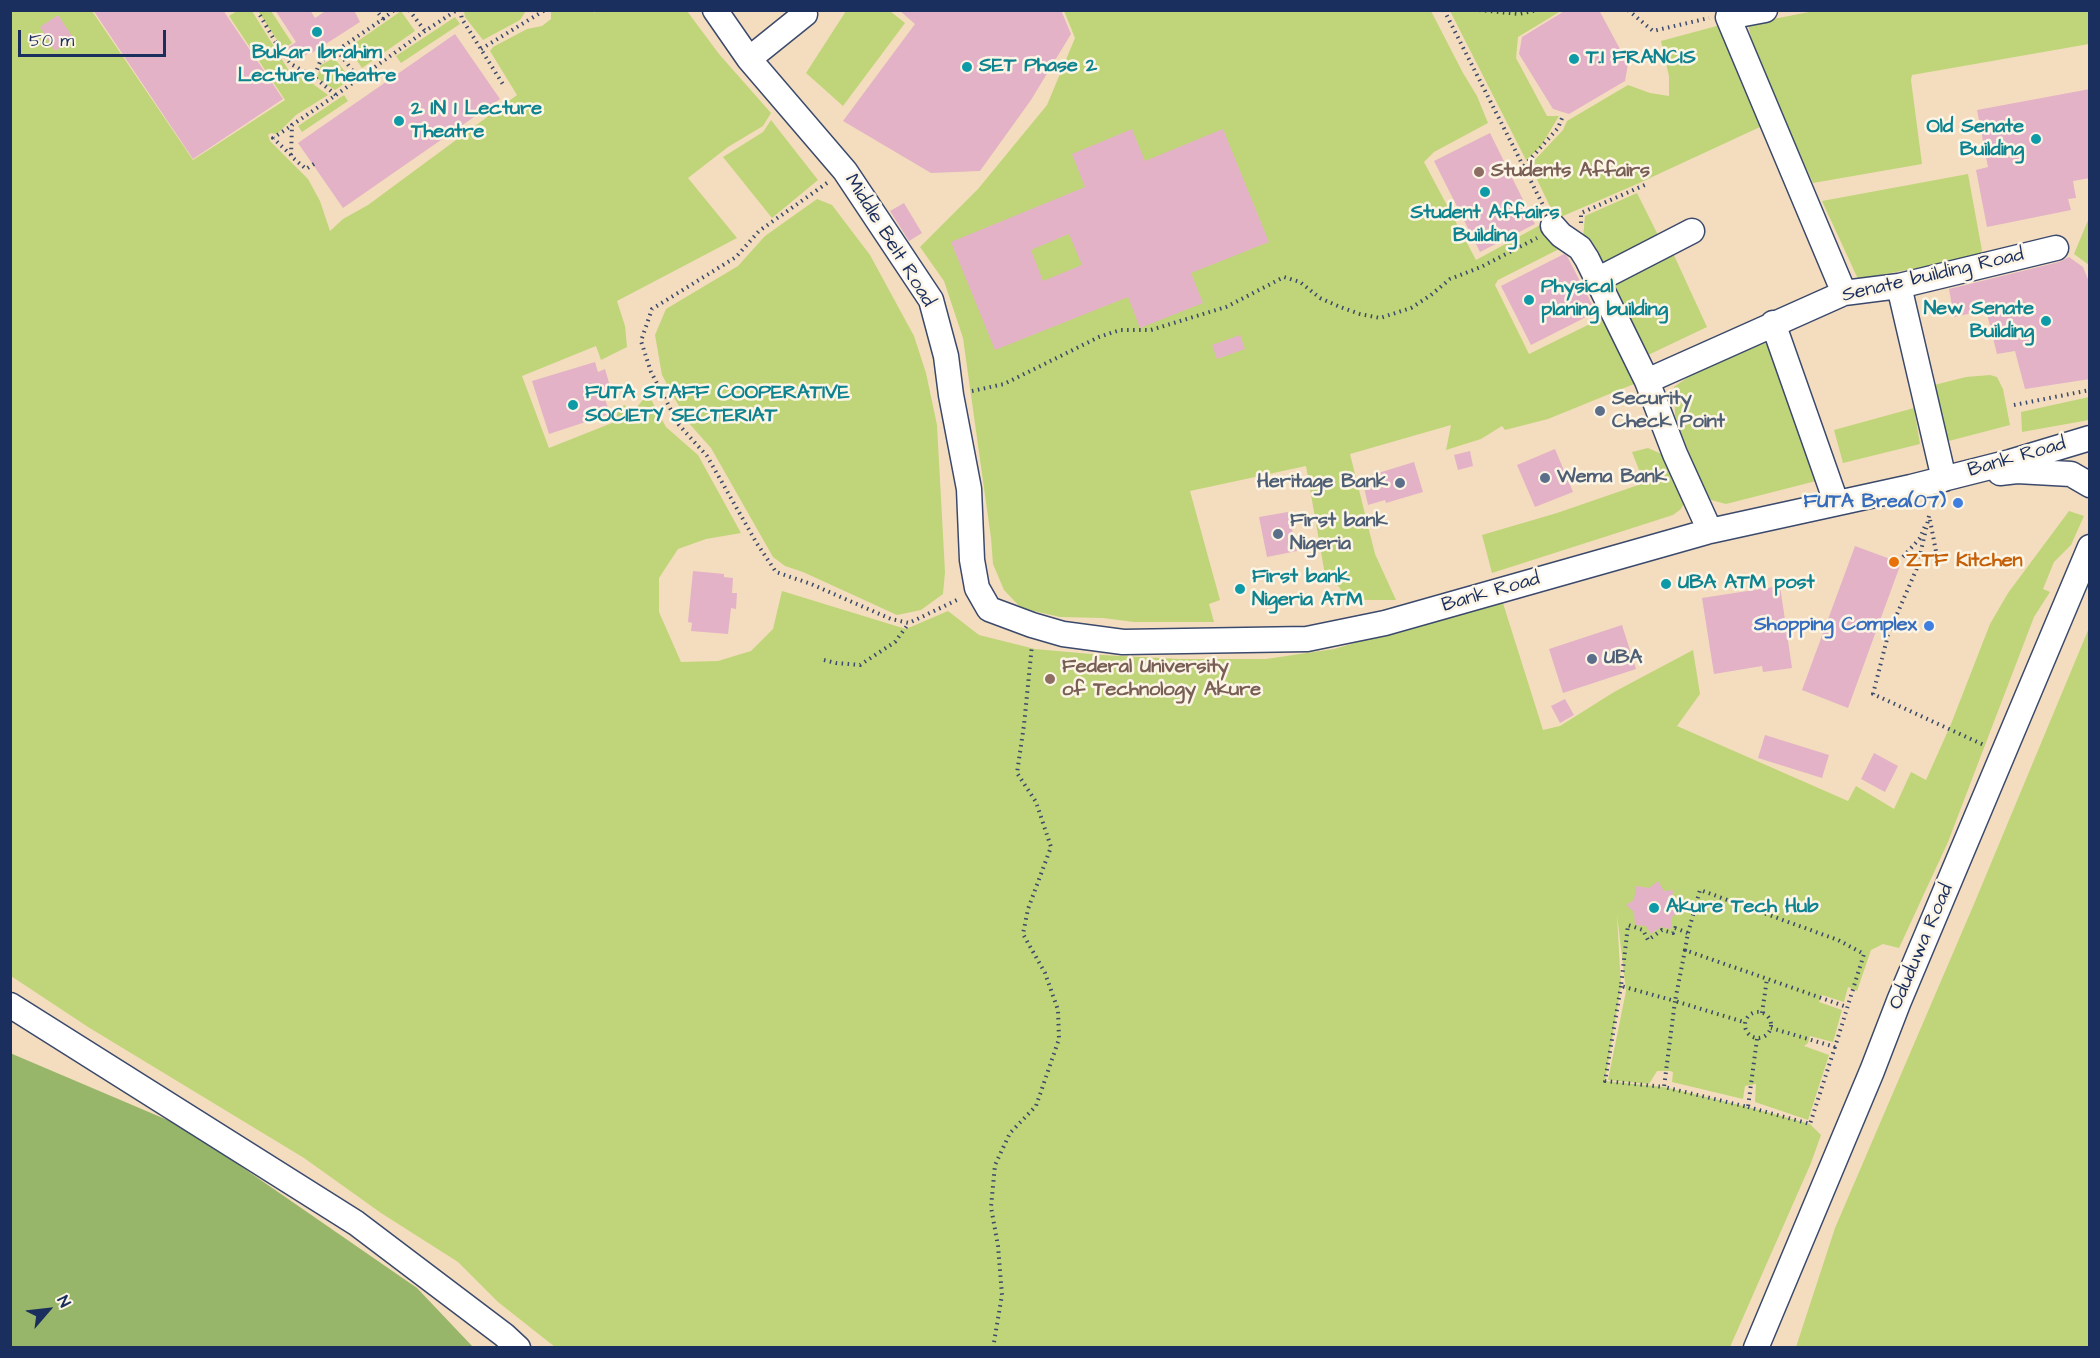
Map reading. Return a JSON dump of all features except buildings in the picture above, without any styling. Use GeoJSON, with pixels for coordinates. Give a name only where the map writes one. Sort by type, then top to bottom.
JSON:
{"type":"FeatureCollection","features":[{"type":"Feature","properties":{"kind":"street","name":"Middle Belt Road"},"geometry":{"type":"LineString","coordinates":[[715,10],[749,59],[845,171],[931,300],[946,356],[969,489],[972,560],[977,588],[989,609],[1032,626]]}},
{"type":"Feature","properties":{"kind":"street"},"geometry":{"type":"LineString","coordinates":[[1765,10],[1728,16],[1844,293]]}},
{"type":"Feature","properties":{"kind":"street"},"geometry":{"type":"LineString","coordinates":[[749,59],[806,14]]}},
{"type":"Feature","properties":{"kind":"street"},"geometry":{"type":"LineString","coordinates":[[1597,280],[1692,231]]}},
{"type":"Feature","properties":{"kind":"street"},"geometry":{"type":"LineString","coordinates":[[1565,236],[1597,280],[1647,381],[1675,454],[1710,531]]}},
{"type":"Feature","properties":{"kind":"street","name":"Senate building Road"},"geometry":{"type":"LineString","coordinates":[[1647,381],[1844,293],[1899,285],[2056,248]]}},
{"type":"Feature","properties":{"kind":"street"},"geometry":{"type":"LineString","coordinates":[[1899,285],[1944,479]]}},
{"type":"Feature","properties":{"kind":"street"},"geometry":{"type":"LineString","coordinates":[[1773,323],[1836,502]]}},
{"type":"Feature","properties":{"kind":"street","name":"Bank Road"},"geometry":{"type":"LineString","coordinates":[[1032,626],[1063,634],[1123,642],[1307,639],[1385,623],[1593,562],[1710,531],[1911,487],[2087,441]]}},
{"type":"Feature","properties":{"kind":"street","name":"Bank Road"},"geometry":{"type":"LineString","coordinates":[[1944,479],[2017,471],[2071,474],[2090,485]]}},
{"type":"Feature","properties":{"kind":"street","name":"Oduduwa Road"},"geometry":{"type":"LineString","coordinates":[[1756,1347],[2090,547]]}},
{"type":"Feature","properties":{"kind":"street"},"geometry":{"type":"LineString","coordinates":[[10,1005],[356,1223],[518,1347]]}},
{"type":"Feature","properties":{"kind":"path"},"geometry":{"type":"LineString","coordinates":[[257,10],[291,64],[336,95]]}},
{"type":"Feature","properties":{"kind":"path"},"geometry":{"type":"LineString","coordinates":[[376,10],[383,19]]}},
{"type":"Feature","properties":{"kind":"path"},"geometry":{"type":"LineString","coordinates":[[314,78],[320,62],[394,10]]}},
{"type":"Feature","properties":{"kind":"path"},"geometry":{"type":"LineString","coordinates":[[409,10],[425,31]]}},
{"type":"Feature","properties":{"kind":"path"},"geometry":{"type":"LineString","coordinates":[[314,164],[306,169],[273,138],[458,10],[504,86]]}},
{"type":"Feature","properties":{"kind":"path"},"geometry":{"type":"LineString","coordinates":[[481,50],[545,10]]}},
{"type":"Feature","properties":{"kind":"path"},"geometry":{"type":"LineString","coordinates":[[1444,10],[1524,166],[1565,236]]}},
{"type":"Feature","properties":{"kind":"path"},"geometry":{"type":"LineString","coordinates":[[1479,10],[1519,14],[1538,10]]}},
{"type":"Feature","properties":{"kind":"path"},"geometry":{"type":"LineString","coordinates":[[1628,10],[1653,31],[1714,16],[1728,16]]}},
{"type":"Feature","properties":{"kind":"path"},"geometry":{"type":"LineString","coordinates":[[337,50],[358,78]]}},
{"type":"Feature","properties":{"kind":"path"},"geometry":{"type":"LineString","coordinates":[[1524,166],[1552,137],[1562,118]]}},
{"type":"Feature","properties":{"kind":"path"},"geometry":{"type":"LineString","coordinates":[[291,156],[292,125]]}},
{"type":"Feature","properties":{"kind":"path"},"geometry":{"type":"LineString","coordinates":[[845,171],[759,231],[736,256],[652,309],[641,340],[651,372],[679,425],[708,456],[756,542],[776,572],[891,619],[909,623]]}},
{"type":"Feature","properties":{"kind":"path"},"geometry":{"type":"LineString","coordinates":[[1565,236],[1581,213],[1647,184]]}},
{"type":"Feature","properties":{"kind":"path"},"geometry":{"type":"LineString","coordinates":[[951,395],[1004,384],[1099,337],[1120,330],[1151,330],[1226,307],[1284,277],[1300,282],[1320,298],[1340,307],[1380,318],[1411,308],[1449,279],[1481,267],[1535,238],[1565,236]]}},
{"type":"Feature","properties":{"kind":"path"},"geometry":{"type":"LineString","coordinates":[[2014,405],[2090,390]]}},
{"type":"Feature","properties":{"kind":"path"},"geometry":{"type":"LineString","coordinates":[[1911,487],[1929,516],[1938,562]]}},
{"type":"Feature","properties":{"kind":"path"},"geometry":{"type":"LineString","coordinates":[[1903,557],[1920,538],[1929,516]]}},
{"type":"Feature","properties":{"kind":"path"},"geometry":{"type":"LineString","coordinates":[[1929,516],[1917,568],[1888,635],[1873,694],[2003,754]]}},
{"type":"Feature","properties":{"kind":"path"},"geometry":{"type":"LineString","coordinates":[[824,660],[860,665],[895,642],[909,623],[977,588]]}},
{"type":"Feature","properties":{"kind":"path"},"geometry":{"type":"LineString","coordinates":[[993,1347],[1002,1295],[998,1246],[991,1207],[995,1165],[1010,1133],[1036,1106],[1059,1039],[1058,1010],[1045,973],[1023,934],[1028,909],[1051,848],[1036,802],[1017,773],[1024,725],[1032,626]]}},
{"type":"Feature","properties":{"kind":"path"},"geometry":{"type":"LineString","coordinates":[[1664,1087],[1675,1000],[1688,933],[1700,890],[1838,940],[1864,954],[1810,1124],[1664,1087],[1605,1081],[1622,986],[1629,925],[1643,930],[1648,940],[1662,930],[1673,933],[1676,928],[1688,933]]}},
{"type":"Feature","properties":{"kind":"path"},"geometry":{"type":"LineString","coordinates":[[1685,950],[1847,1007]]}},
{"type":"Feature","properties":{"kind":"path"},"geometry":{"type":"LineString","coordinates":[[1762,1013],[1767,979]]}},
{"type":"Feature","properties":{"kind":"path"},"geometry":{"type":"LineString","coordinates":[[1622,986],[1744,1022]]}},
{"type":"Feature","properties":{"kind":"path"},"geometry":{"type":"LineString","coordinates":[[1758,1011],[1767,1015],[1772,1023],[1770,1033],[1762,1039],[1753,1038],[1746,1032],[1744,1022],[1749,1014],[1758,1011]]}},
{"type":"Feature","properties":{"kind":"path"},"geometry":{"type":"LineString","coordinates":[[1771,1028],[1834,1047]]}},
{"type":"Feature","properties":{"kind":"path"},"geometry":{"type":"LineString","coordinates":[[1748,1107],[1757,1039]]}},
{"type":"Feature","properties":{"kind":"green space"},"geometry":{"type":"Polygon","coordinates":[[[464,10],[526,11],[520,20],[483,40],[465,17],[464,10]]]}},
{"type":"Feature","properties":{"kind":"green space"},"geometry":{"type":"Polygon","coordinates":[[[593,10],[594,13],[598,10],[687,11],[719,54],[771,113],[763,126],[728,147],[688,178],[737,238],[617,301],[625,326],[627,347],[601,360],[596,346],[522,376],[549,448],[617,421],[617,408],[625,405],[629,416],[648,394],[666,427],[698,455],[741,533],[706,539],[678,549],[659,578],[659,612],[681,662],[718,661],[751,651],[773,629],[782,591],[906,629],[948,611],[979,635],[1035,649],[1179,659],[1266,659],[1334,649],[1502,600],[1543,730],[1560,726],[1614,692],[1693,650],[1700,694],[1677,726],[1848,801],[1856,786],[1894,809],[1911,772],[1926,780],[1951,724],[1990,624],[2008,593],[2069,511],[2084,516],[2071,545],[2054,562],[2043,589],[2050,592],[2034,617],[1948,842],[1899,948],[1883,944],[1871,950],[1857,991],[1848,987],[1844,1002],[1822,995],[1819,1002],[1842,1010],[1833,1042],[1810,1036],[1808,1043],[1804,1046],[1829,1055],[1808,1120],[1755,1102],[1756,1084],[1745,1086],[1743,1099],[1672,1082],[1673,1072],[1670,1071],[1657,1071],[1649,1084],[1608,1080],[1626,991],[1617,915],[1621,986],[1605,1081],[1664,1087],[1748,1107],[1810,1124],[1821,1135],[1811,1163],[1730,1347],[555,1347],[498,1302],[458,1262],[381,1213],[304,1158],[88,1027],[11,976],[10,11],[92,11],[193,160],[285,100],[229,16],[237,11],[252,11],[291,74],[309,81],[328,95],[296,115],[277,134],[268,135],[270,141],[308,179],[320,201],[330,231],[343,219],[368,205],[517,95],[490,51],[493,47],[527,29],[542,26],[551,19],[551,11],[593,10]]]}},
{"type":"Feature","properties":{"kind":"green space"},"geometry":{"type":"Polygon","coordinates":[[[1819,10],[2089,11],[2089,44],[1912,75],[1922,164],[1813,183],[1755,55],[1748,24],[1819,10]]]}},
{"type":"Feature","properties":{"kind":"green space"},"geometry":{"type":"Polygon","coordinates":[[[258,11],[271,11],[292,43],[283,49],[258,11]]]}},
{"type":"Feature","properties":{"kind":"green space"},"geometry":{"type":"Polygon","coordinates":[[[401,11],[415,31],[362,68],[348,48],[401,11]]]}},
{"type":"Feature","properties":{"kind":"green space"},"geometry":{"type":"Polygon","coordinates":[[[846,11],[890,11],[905,23],[843,106],[806,73],[846,11]]]}},
{"type":"Feature","properties":{"kind":"green space"},"geometry":{"type":"Polygon","coordinates":[[[1064,11],[1431,11],[1477,96],[1488,123],[1434,152],[1424,162],[1476,260],[1544,223],[1565,246],[1498,280],[1495,285],[1529,354],[1600,319],[1604,309],[1637,378],[1634,384],[1548,419],[1505,430],[1502,426],[1481,439],[1446,450],[1451,425],[1350,454],[1375,554],[1396,600],[1349,600],[1332,578],[1325,575],[1306,466],[1190,491],[1220,600],[1209,604],[1214,622],[1134,622],[1103,618],[1060,617],[1021,608],[1004,590],[993,564],[963,338],[944,281],[920,247],[978,189],[1047,105],[1075,38],[1064,11]]]}},
{"type":"Feature","properties":{"kind":"green space"},"geometry":{"type":"Polygon","coordinates":[[[1450,11],[1561,11],[1518,37],[1516,58],[1547,116],[1559,116],[1541,146],[1526,160],[1450,11]]]}},
{"type":"Feature","properties":{"kind":"green space"},"geometry":{"type":"Polygon","coordinates":[[[455,17],[460,24],[401,63],[396,56],[455,17]]]}},
{"type":"Feature","properties":{"kind":"green space"},"geometry":{"type":"Polygon","coordinates":[[[1724,24],[1735,68],[1760,127],[1556,219],[1530,165],[1563,130],[1567,121],[1628,85],[1650,93],[1669,96],[1669,76],[1661,41],[1724,24]]]}},
{"type":"Feature","properties":{"kind":"green space"},"geometry":{"type":"Polygon","coordinates":[[[334,58],[351,79],[335,90],[317,78],[321,65],[334,58]]]}},
{"type":"Feature","properties":{"kind":"green space"},"geometry":{"type":"Polygon","coordinates":[[[344,95],[348,101],[302,132],[298,126],[344,95]]]}},
{"type":"Feature","properties":{"kind":"green space"},"geometry":{"type":"Polygon","coordinates":[[[771,120],[818,180],[772,218],[723,157],[763,132],[771,120]]]}},
{"type":"Feature","properties":{"kind":"green space"},"geometry":{"type":"Polygon","coordinates":[[[1968,174],[1983,256],[1858,279],[1822,201],[1968,174]]]}},
{"type":"Feature","properties":{"kind":"green space"},"geometry":{"type":"Polygon","coordinates":[[[1637,193],[1659,237],[1603,268],[1583,238],[1585,216],[1637,193]]]}},
{"type":"Feature","properties":{"kind":"green space"},"geometry":{"type":"Polygon","coordinates":[[[817,199],[832,205],[870,255],[914,336],[926,373],[937,425],[945,572],[943,594],[921,610],[897,615],[785,566],[773,557],[711,448],[687,421],[662,375],[655,335],[666,309],[738,266],[765,236],[817,199]]]}},
{"type":"Feature","properties":{"kind":"green space"},"geometry":{"type":"Polygon","coordinates":[[[2089,218],[2089,265],[2074,254],[2089,218]]]}},
{"type":"Feature","properties":{"kind":"green space"},"geometry":{"type":"Polygon","coordinates":[[[1672,251],[1707,327],[1646,356],[1610,282],[1672,251]]]}},
{"type":"Feature","properties":{"kind":"green space"},"geometry":{"type":"Polygon","coordinates":[[[1768,339],[1820,480],[1726,504],[1711,500],[1701,485],[1675,416],[1674,387],[1702,367],[1768,339]]]}},
{"type":"Feature","properties":{"kind":"green space"},"geometry":{"type":"Polygon","coordinates":[[[1990,375],[1997,377],[2003,389],[2010,425],[1945,442],[1930,386],[1966,377],[1990,375]]]}},
{"type":"Feature","properties":{"kind":"green space"},"geometry":{"type":"Polygon","coordinates":[[[2089,397],[2089,420],[2022,432],[2021,412],[2089,397]]]}},
{"type":"Feature","properties":{"kind":"green space"},"geometry":{"type":"Polygon","coordinates":[[[1914,408],[1920,444],[1843,463],[1834,430],[1914,408]]]}},
{"type":"Feature","properties":{"kind":"green space"},"geometry":{"type":"Polygon","coordinates":[[[1648,448],[1668,457],[1684,503],[1681,509],[1673,515],[1492,573],[1482,535],[1557,513],[1644,483],[1632,452],[1648,448]]]}},
{"type":"Feature","properties":{"kind":"green space"},"geometry":{"type":"Polygon","coordinates":[[[2089,628],[2089,1347],[1796,1347],[1835,1228],[2089,628]]]}},
{"type":"Feature","properties":{"kind":"green space"},"geometry":{"type":"Polygon","coordinates":[[[10,1053],[184,1127],[417,1288],[473,1347],[11,1347],[10,1053]]]}},
{"type":"Feature","properties":{"kind":"place","name":"Bukar Ibrahim Lecture Theatre"},"geometry":{"type":"Point","coordinates":[317,32]}},
{"type":"Feature","properties":{"kind":"place","name":"T.I FRANCIS"},"geometry":{"type":"Point","coordinates":[1574,59]}},
{"type":"Feature","properties":{"kind":"place","name":"SET Phase 2"},"geometry":{"type":"Point","coordinates":[967,67]}},
{"type":"Feature","properties":{"kind":"place","name":"2 IN 1 Lecture Theatre"},"geometry":{"type":"Point","coordinates":[399,121]}},
{"type":"Feature","properties":{"kind":"place","name":"Old Senate Building"},"geometry":{"type":"Point","coordinates":[2036,139]}},
{"type":"Feature","properties":{"kind":"place","name":"Students Affairs"},"geometry":{"type":"Point","coordinates":[1479,172]}},
{"type":"Feature","properties":{"kind":"place","name":"Student Affairs Building"},"geometry":{"type":"Point","coordinates":[1485,192]}},
{"type":"Feature","properties":{"kind":"place","name":"Physical planing building"},"geometry":{"type":"Point","coordinates":[1529,300]}},
{"type":"Feature","properties":{"kind":"place","name":"New Senate Building"},"geometry":{"type":"Point","coordinates":[2046,321]}},
{"type":"Feature","properties":{"kind":"place","name":"FUTA STAFF COOPERATIVE SOCIETY SECTERIAT"},"geometry":{"type":"Point","coordinates":[573,405]}},
{"type":"Feature","properties":{"kind":"place","name":"Security Check Point"},"geometry":{"type":"Point","coordinates":[1600,411]}},
{"type":"Feature","properties":{"kind":"place","name":"Wema Bank"},"geometry":{"type":"Point","coordinates":[1545,478]}},
{"type":"Feature","properties":{"kind":"place","name":"Heritage Bank"},"geometry":{"type":"Point","coordinates":[1400,483]}},
{"type":"Feature","properties":{"kind":"place","name":"FUTA Brea(07)"},"geometry":{"type":"Point","coordinates":[1958,503]}},
{"type":"Feature","properties":{"kind":"place","name":"First bank Nigeria"},"geometry":{"type":"Point","coordinates":[1278,534]}},
{"type":"Feature","properties":{"kind":"place","name":"ZTF Kitchen"},"geometry":{"type":"Point","coordinates":[1894,562]}},
{"type":"Feature","properties":{"kind":"place","name":"UBA ATM post"},"geometry":{"type":"Point","coordinates":[1666,584]}},
{"type":"Feature","properties":{"kind":"place","name":"First bank Nigeria ATM"},"geometry":{"type":"Point","coordinates":[1240,589]}},
{"type":"Feature","properties":{"kind":"place","name":"Shopping Complex"},"geometry":{"type":"Point","coordinates":[1929,626]}},
{"type":"Feature","properties":{"kind":"place","name":"UBA"},"geometry":{"type":"Point","coordinates":[1592,659]}},
{"type":"Feature","properties":{"kind":"place","name":"Federal University of Technology Akure"},"geometry":{"type":"Point","coordinates":[1050,679]}},
{"type":"Feature","properties":{"kind":"place","name":"Akure Tech Hub"},"geometry":{"type":"Point","coordinates":[1654,908]}}]}
